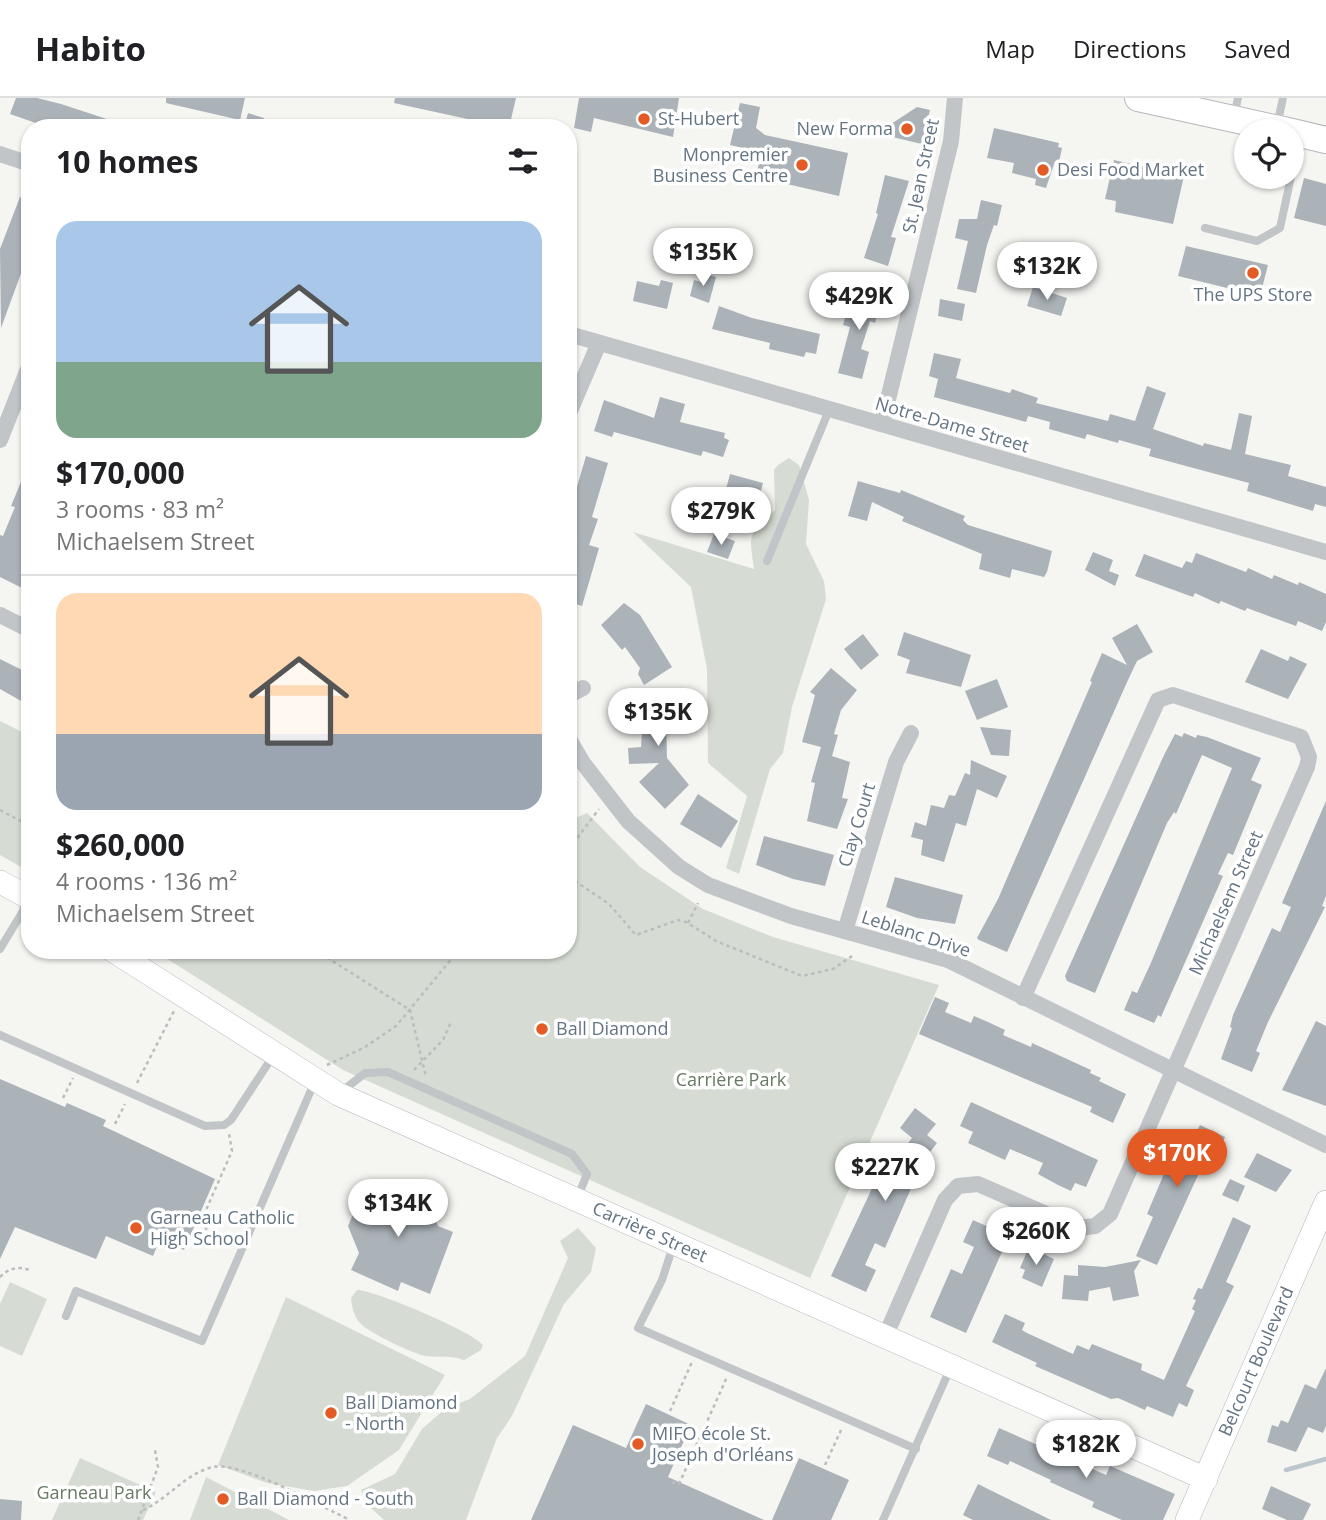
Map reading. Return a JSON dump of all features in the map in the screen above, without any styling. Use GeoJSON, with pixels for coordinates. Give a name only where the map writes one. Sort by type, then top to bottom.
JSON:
{"type":"FeatureCollection","features":[{"type":"Feature","properties":{"kind":"main road"},"geometry":{"type":"LineString","coordinates":[[1138,98],[1236,109],[1261,119]]}},
{"type":"Feature","properties":{"kind":"street","name":"St. Jean Street"},"geometry":{"type":"LineString","coordinates":[[882,424],[951,141],[955,98]]}},
{"type":"Feature","properties":{"kind":"street"},"geometry":{"type":"LineString","coordinates":[[0,155],[21,161]]}},
{"type":"Feature","properties":{"kind":"street","name":"Notre-Dame Street"},"geometry":{"type":"LineString","coordinates":[[577,336],[1326,552]]}},
{"type":"Feature","properties":{"kind":"street"},"geometry":{"type":"LineString","coordinates":[[577,394],[599,343]]}},
{"type":"Feature","properties":{"kind":"street"},"geometry":{"type":"LineString","coordinates":[[0,440],[21,387]]}},
{"type":"Feature","properties":{"kind":"street"},"geometry":{"type":"LineString","coordinates":[[0,615],[21,626]]}},
{"type":"Feature","properties":{"kind":"street","name":"Michaelsem Street"},"geometry":{"type":"LineString","coordinates":[[885,1337],[945,1200],[958,1186],[978,1184],[1078,1228],[1087,1229],[1104,1221],[1110,1214],[1307,766],[1310,757],[1307,745],[1292,732],[1173,695],[1158,700],[1023,998]]}},
{"type":"Feature","properties":{"kind":"street","name":"Clay Court"},"geometry":{"type":"LineString","coordinates":[[845,931],[896,762],[911,733]]}},
{"type":"Feature","properties":{"kind":"street","name":"Leblanc Drive"},"geometry":{"type":"LineString","coordinates":[[577,750],[608,798],[653,846],[708,885],[791,916],[948,960],[1172,1072],[1326,1145]]}},
{"type":"Feature","properties":{"kind":"street"},"geometry":{"type":"LineString","coordinates":[[0,882],[21,893]]}},
{"type":"Feature","properties":{"kind":"street","name":"Carrière Street"},"geometry":{"type":"LineString","coordinates":[[126,959],[338,1094],[1206,1479]]}},
{"type":"Feature","properties":{"kind":"street","name":"Belcourt Boulevard"},"geometry":{"type":"LineString","coordinates":[[1187,1520],[1326,1202]]}},
{"type":"Feature","properties":{"kind":"lane"},"geometry":{"type":"LineString","coordinates":[[1283,98],[1291,119]]}},
{"type":"Feature","properties":{"kind":"lane"},"geometry":{"type":"LineString","coordinates":[[1205,228],[1257,241],[1280,229],[1288,189]]}},
{"type":"Feature","properties":{"kind":"lane"},"geometry":{"type":"LineString","coordinates":[[767,561],[829,410]]}},
{"type":"Feature","properties":{"kind":"lane"},"geometry":{"type":"LineString","coordinates":[[0,948],[21,914]]}},
{"type":"Feature","properties":{"kind":"lane"},"geometry":{"type":"LineString","coordinates":[[0,1035],[205,1126],[223,1125],[231,1120],[274,1055]]}},
{"type":"Feature","properties":{"kind":"lane"},"geometry":{"type":"LineString","coordinates":[[338,1094],[365,1073],[388,1072],[404,1079],[572,1154],[587,1174],[576,1200]]}},
{"type":"Feature","properties":{"kind":"lane"},"geometry":{"type":"LineString","coordinates":[[66,1316],[76,1291],[202,1340],[315,1081]]}},
{"type":"Feature","properties":{"kind":"lane"},"geometry":{"type":"LineString","coordinates":[[674,1243],[662,1280],[638,1328],[916,1448]]}},
{"type":"Feature","properties":{"kind":"lane"},"geometry":{"type":"LineString","coordinates":[[883,1520],[951,1365]]}},
{"type":"Feature","properties":{"kind":"path"},"geometry":{"type":"LineString","coordinates":[[577,839],[608,798]]}},
{"type":"Feature","properties":{"kind":"path"},"geometry":{"type":"LineString","coordinates":[[0,810],[21,821]]}},
{"type":"Feature","properties":{"kind":"path"},"geometry":{"type":"LineString","coordinates":[[577,882],[609,904],[636,935],[677,920],[688,923],[716,941],[802,976],[833,969],[855,954]]}},
{"type":"Feature","properties":{"kind":"path"},"geometry":{"type":"LineString","coordinates":[[688,923],[698,903]]}},
{"type":"Feature","properties":{"kind":"path"},"geometry":{"type":"LineString","coordinates":[[330,959],[410,1010],[421,1063],[433,1093]]}},
{"type":"Feature","properties":{"kind":"path"},"geometry":{"type":"LineString","coordinates":[[315,1081],[320,1069],[365,1047],[396,1026],[452,959]]}},
{"type":"Feature","properties":{"kind":"path"},"geometry":{"type":"LineString","coordinates":[[115,1124],[183,996]]}},
{"type":"Feature","properties":{"kind":"path"},"geometry":{"type":"LineString","coordinates":[[404,1079],[443,1040],[451,1022]]}},
{"type":"Feature","properties":{"kind":"path"},"geometry":{"type":"LineString","coordinates":[[62,1098],[77,1069]]}},
{"type":"Feature","properties":{"kind":"path"},"geometry":{"type":"LineString","coordinates":[[206,1230],[206,1210],[232,1151],[230,1137],[223,1125]]}},
{"type":"Feature","properties":{"kind":"path"},"geometry":{"type":"LineString","coordinates":[[0,1278],[8,1269],[22,1267],[30,1270]]}},
{"type":"Feature","properties":{"kind":"path"},"geometry":{"type":"LineString","coordinates":[[670,1411],[697,1353]]}},
{"type":"Feature","properties":{"kind":"path"},"geometry":{"type":"LineString","coordinates":[[672,1482],[679,1484],[732,1368]]}},
{"type":"Feature","properties":{"kind":"path"},"geometry":{"type":"LineString","coordinates":[[825,1465],[847,1419]]}},
{"type":"Feature","properties":{"kind":"path"},"geometry":{"type":"LineString","coordinates":[[138,1520],[158,1467],[155,1450]]}},
{"type":"Feature","properties":{"kind":"path"},"geometry":{"type":"LineString","coordinates":[[143,1510],[158,1504],[191,1477],[213,1467],[240,1468],[349,1520]]}},
{"type":"Feature","properties":{"kind":"green space"},"geometry":{"type":"Polygon","coordinates":[[[789,458],[799,465],[809,500],[806,544],[824,581],[826,599],[792,707],[783,753],[770,769],[739,874],[726,868],[747,796],[708,763],[707,669],[691,587],[633,532],[754,569],[752,536],[775,510],[774,470],[789,458]]]}},
{"type":"Feature","properties":{"kind":"green space"},"geometry":{"type":"Polygon","coordinates":[[[0,721],[21,732],[21,867],[0,855],[0,721]]]}},
{"type":"Feature","properties":{"kind":"green space","name":"Carrière Park"},"geometry":{"type":"Polygon","coordinates":[[[587,813],[640,867],[703,909],[773,937],[939,985],[810,1278],[343,1070],[167,959],[577,959],[577,817],[587,813]]]}},
{"type":"Feature","properties":{"kind":"green space"},"geometry":{"type":"Polygon","coordinates":[[[578,1228],[596,1248],[591,1272],[564,1304],[512,1416],[497,1438],[466,1520],[384,1520],[365,1503],[361,1490],[395,1474],[422,1429],[446,1408],[470,1399],[525,1356],[568,1258],[560,1241],[578,1228]]]}},
{"type":"Feature","properties":{"kind":"green space"},"geometry":{"type":"Polygon","coordinates":[[[10,1282],[47,1299],[22,1356],[0,1346],[0,1304],[10,1282]]]}},
{"type":"Feature","properties":{"kind":"green space"},"geometry":{"type":"Polygon","coordinates":[[[357,1290],[402,1304],[462,1331],[483,1345],[481,1350],[464,1360],[420,1355],[392,1343],[365,1328],[357,1318],[351,1298],[357,1290]]]}},
{"type":"Feature","properties":{"kind":"green space","name":"Ball Diamond - North"},"geometry":{"type":"Polygon","coordinates":[[[286,1297],[445,1375],[399,1450],[347,1486],[314,1491],[267,1483],[218,1465],[286,1297]]]}},
{"type":"Feature","properties":{"kind":"green space","name":"Garneau Park"},"geometry":{"type":"Polygon","coordinates":[[[80,1458],[156,1492],[143,1520],[52,1520],[80,1458]]]}},
{"type":"Feature","properties":{"kind":"green space","name":"Ball Diamond - South"},"geometry":{"type":"Polygon","coordinates":[[[206,1477],[289,1520],[190,1520],[206,1477]]]}},
{"type":"Feature","properties":{"kind":"building"},"geometry":{"type":"Polygon","coordinates":[[[16,98],[37,98],[107,119],[24,119],[10,114],[16,98]]]}},
{"type":"Feature","properties":{"kind":"building"},"geometry":{"type":"Polygon","coordinates":[[[166,98],[245,98],[240,119],[166,103],[166,98]]]}},
{"type":"Feature","properties":{"kind":"building"},"geometry":{"type":"Polygon","coordinates":[[[395,98],[516,98],[511,119],[468,119],[394,103],[395,98]]]}},
{"type":"Feature","properties":{"kind":"building","name":"St-Hubert"},"geometry":{"type":"Polygon","coordinates":[[[579,98],[679,98],[673,137],[594,118],[591,132],[577,129],[576,119],[579,98]]]}},
{"type":"Feature","properties":{"kind":"building","name":"Monpremier Business Centre"},"geometry":{"type":"Polygon","coordinates":[[[740,103],[760,107],[756,128],[765,135],[848,153],[839,196],[756,177],[761,152],[730,145],[740,103]]]}},
{"type":"Feature","properties":{"kind":"building","name":"New Forma"},"geometry":{"type":"Polygon","coordinates":[[[917,107],[930,110],[922,144],[888,136],[891,124],[917,107]]]}},
{"type":"Feature","properties":{"kind":"building"},"geometry":{"type":"Polygon","coordinates":[[[248,113],[264,118],[264,119],[246,119],[248,113]]]}},
{"type":"Feature","properties":{"kind":"building"},"geometry":{"type":"Polygon","coordinates":[[[994,128],[1059,143],[1058,147],[1062,148],[1059,162],[1055,161],[1046,188],[1035,185],[1036,179],[1012,173],[1014,163],[987,158],[994,128]]]}},
{"type":"Feature","properties":{"kind":"building"},"geometry":{"type":"Polygon","coordinates":[[[1114,160],[1184,176],[1173,224],[1115,212],[1116,201],[1105,199],[1114,160]]]}},
{"type":"Feature","properties":{"kind":"building"},"geometry":{"type":"Polygon","coordinates":[[[885,175],[909,181],[891,237],[896,238],[888,266],[864,258],[878,214],[876,213],[885,175]]]}},
{"type":"Feature","properties":{"kind":"building"},"geometry":{"type":"Polygon","coordinates":[[[1304,178],[1326,184],[1326,226],[1294,218],[1301,189],[1304,189],[1304,178]]]}},
{"type":"Feature","properties":{"kind":"building"},"geometry":{"type":"Polygon","coordinates":[[[20,197],[21,273],[1,328],[0,249],[20,197]]]}},
{"type":"Feature","properties":{"kind":"building"},"geometry":{"type":"Polygon","coordinates":[[[981,200],[1002,205],[997,226],[994,225],[987,245],[976,293],[957,289],[968,241],[955,238],[959,219],[977,219],[981,200]]]}},
{"type":"Feature","properties":{"kind":"building"},"geometry":{"type":"Polygon","coordinates":[[[1186,246],[1268,265],[1260,296],[1178,276],[1186,246]]]}},
{"type":"Feature","properties":{"kind":"building"},"geometry":{"type":"Polygon","coordinates":[[[704,274],[716,277],[709,303],[690,296],[694,280],[701,282],[704,274]]]}},
{"type":"Feature","properties":{"kind":"building"},"geometry":{"type":"Polygon","coordinates":[[[661,280],[673,283],[667,309],[633,301],[637,281],[659,286],[661,280]]]}},
{"type":"Feature","properties":{"kind":"building"},"geometry":{"type":"Polygon","coordinates":[[[1033,287],[1067,298],[1061,316],[1027,306],[1033,287]]]}},
{"type":"Feature","properties":{"kind":"building"},"geometry":{"type":"Polygon","coordinates":[[[859,288],[883,295],[875,323],[870,321],[861,349],[869,352],[862,379],[838,373],[850,327],[843,325],[848,306],[854,307],[859,288]]]}},
{"type":"Feature","properties":{"kind":"building"},"geometry":{"type":"Polygon","coordinates":[[[940,299],[965,304],[962,321],[938,316],[940,299]]]}},
{"type":"Feature","properties":{"kind":"building"},"geometry":{"type":"Polygon","coordinates":[[[719,306],[752,318],[820,334],[816,354],[806,352],[804,357],[769,349],[770,343],[712,329],[719,306]]]}},
{"type":"Feature","properties":{"kind":"building"},"geometry":{"type":"Polygon","coordinates":[[[934,353],[961,359],[956,378],[1010,393],[1012,389],[1038,398],[1036,403],[1108,421],[1110,414],[1135,421],[1147,386],[1166,393],[1153,429],[1203,446],[1204,443],[1231,450],[1239,413],[1252,416],[1245,454],[1291,465],[1288,476],[1326,487],[1326,507],[1315,504],[1313,511],[1247,491],[1249,483],[1149,456],[1151,449],[1119,440],[1118,443],[1087,434],[1085,439],[1049,429],[1050,422],[1028,416],[1026,422],[934,397],[938,379],[929,376],[934,353]]]}},
{"type":"Feature","properties":{"kind":"building"},"geometry":{"type":"Polygon","coordinates":[[[660,397],[685,404],[680,422],[725,433],[724,438],[729,440],[723,457],[703,451],[701,456],[614,432],[612,437],[594,431],[604,400],[654,418],[660,397]]]}},
{"type":"Feature","properties":{"kind":"building"},"geometry":{"type":"Polygon","coordinates":[[[586,456],[608,463],[592,517],[598,519],[589,545],[599,548],[582,606],[577,604],[577,487],[586,456]]]}},
{"type":"Feature","properties":{"kind":"building"},"geometry":{"type":"Polygon","coordinates":[[[730,474],[763,483],[757,506],[724,497],[730,474]]]}},
{"type":"Feature","properties":{"kind":"building"},"geometry":{"type":"Polygon","coordinates":[[[858,481],[900,493],[901,490],[965,516],[963,520],[968,525],[1052,551],[1047,572],[1044,577],[1012,569],[1010,578],[979,569],[982,554],[902,521],[904,517],[872,502],[867,521],[848,516],[858,481]]]}},
{"type":"Feature","properties":{"kind":"building"},"geometry":{"type":"Polygon","coordinates":[[[21,482],[21,588],[0,577],[0,535],[3,536],[15,507],[11,506],[21,482]]]}},
{"type":"Feature","properties":{"kind":"building"},"geometry":{"type":"Polygon","coordinates":[[[714,534],[735,541],[728,559],[707,552],[714,534]]]}},
{"type":"Feature","properties":{"kind":"building"},"geometry":{"type":"Polygon","coordinates":[[[1093,552],[1113,560],[1109,571],[1119,575],[1115,586],[1085,570],[1093,552]]]}},
{"type":"Feature","properties":{"kind":"building"},"geometry":{"type":"Polygon","coordinates":[[[1196,553],[1246,572],[1248,568],[1272,579],[1274,575],[1298,585],[1299,582],[1326,594],[1326,622],[1322,631],[1298,621],[1296,626],[1247,608],[1245,611],[1221,601],[1219,604],[1195,593],[1193,597],[1135,576],[1144,554],[1182,568],[1186,561],[1192,563],[1196,553]]]}},
{"type":"Feature","properties":{"kind":"building"},"geometry":{"type":"Polygon","coordinates":[[[624,603],[640,615],[672,667],[644,685],[638,674],[640,668],[625,647],[622,650],[601,625],[624,603]]]}},
{"type":"Feature","properties":{"kind":"building"},"geometry":{"type":"Polygon","coordinates":[[[1137,624],[1153,652],[1137,661],[1007,952],[979,940],[977,938],[998,899],[1102,653],[1127,665],[1112,638],[1137,624]]]}},
{"type":"Feature","properties":{"kind":"building"},"geometry":{"type":"Polygon","coordinates":[[[904,632],[971,655],[961,687],[906,673],[910,660],[897,655],[904,632]]]}},
{"type":"Feature","properties":{"kind":"building"},"geometry":{"type":"Polygon","coordinates":[[[863,634],[879,655],[861,670],[844,649],[863,634]]]}},
{"type":"Feature","properties":{"kind":"building"},"geometry":{"type":"Polygon","coordinates":[[[1261,649],[1288,661],[1290,656],[1307,664],[1288,699],[1245,682],[1261,649]]]}},
{"type":"Feature","properties":{"kind":"building"},"geometry":{"type":"Polygon","coordinates":[[[0,659],[21,670],[21,701],[0,689],[0,659]]]}},
{"type":"Feature","properties":{"kind":"building"},"geometry":{"type":"Polygon","coordinates":[[[831,668],[857,690],[841,710],[834,734],[838,735],[832,756],[850,762],[842,798],[848,799],[837,829],[807,821],[815,783],[811,782],[821,747],[802,742],[815,695],[810,692],[831,668]]]}},
{"type":"Feature","properties":{"kind":"building"},"geometry":{"type":"Polygon","coordinates":[[[997,679],[1008,707],[977,720],[965,691],[997,679]]]}},
{"type":"Feature","properties":{"kind":"building"},"geometry":{"type":"Polygon","coordinates":[[[645,690],[675,690],[676,721],[666,721],[667,758],[689,785],[665,809],[639,782],[659,763],[629,764],[628,748],[641,747],[645,690]]]}},
{"type":"Feature","properties":{"kind":"building"},"geometry":{"type":"Polygon","coordinates":[[[980,727],[1011,730],[1009,756],[991,755],[980,727]]]}},
{"type":"Feature","properties":{"kind":"building"},"geometry":{"type":"Polygon","coordinates":[[[1184,733],[1196,738],[1197,735],[1207,737],[1261,758],[1251,780],[1262,785],[1233,855],[1228,853],[1218,874],[1223,876],[1161,1017],[1158,1015],[1154,1023],[1124,1010],[1132,991],[1137,993],[1150,965],[1232,768],[1202,755],[1176,814],[1174,812],[1167,823],[1095,993],[1067,981],[1065,976],[1164,755],[1175,734],[1182,737],[1184,733]]]}},
{"type":"Feature","properties":{"kind":"building"},"geometry":{"type":"Polygon","coordinates":[[[971,760],[1007,776],[997,798],[977,789],[966,826],[956,823],[944,862],[921,855],[923,840],[911,837],[915,822],[926,826],[931,805],[944,808],[949,795],[955,796],[965,773],[970,775],[971,760]]]}},
{"type":"Feature","properties":{"kind":"building"},"geometry":{"type":"Polygon","coordinates":[[[698,794],[738,821],[721,848],[680,824],[698,794]]]}},
{"type":"Feature","properties":{"kind":"building"},"geometry":{"type":"Polygon","coordinates":[[[1326,801],[1326,896],[1322,906],[1325,907],[1268,1022],[1256,1051],[1260,1053],[1252,1072],[1221,1059],[1232,1028],[1233,1015],[1272,928],[1280,932],[1291,907],[1282,903],[1326,801]]]}},
{"type":"Feature","properties":{"kind":"building"},"geometry":{"type":"Polygon","coordinates":[[[764,836],[834,855],[825,886],[793,879],[756,865],[764,836]]]}},
{"type":"Feature","properties":{"kind":"building"},"geometry":{"type":"Polygon","coordinates":[[[895,877],[963,895],[955,924],[917,918],[886,907],[895,877]]]}},
{"type":"Feature","properties":{"kind":"building"},"geometry":{"type":"Polygon","coordinates":[[[935,997],[949,1003],[945,1012],[971,1023],[974,1016],[988,1022],[1005,1030],[1003,1035],[1031,1047],[1032,1043],[1091,1070],[1090,1073],[1101,1078],[1099,1081],[1126,1094],[1113,1123],[1090,1112],[1092,1107],[919,1034],[935,997]]]}},
{"type":"Feature","properties":{"kind":"building"},"geometry":{"type":"Polygon","coordinates":[[[1316,1021],[1326,1026],[1326,1106],[1282,1090],[1316,1021]]]}},
{"type":"Feature","properties":{"kind":"building"},"geometry":{"type":"Polygon","coordinates":[[[0,1079],[65,1107],[67,1103],[106,1120],[103,1126],[215,1179],[184,1250],[160,1239],[153,1256],[106,1236],[96,1259],[15,1227],[0,1259],[0,1079]]]}},
{"type":"Feature","properties":{"kind":"building"},"geometry":{"type":"Polygon","coordinates":[[[971,1102],[1098,1160],[1086,1187],[1075,1183],[1071,1191],[1058,1185],[1038,1174],[1043,1163],[1010,1149],[1005,1160],[968,1143],[973,1132],[960,1126],[971,1102]]]}},
{"type":"Feature","properties":{"kind":"building"},"geometry":{"type":"Polygon","coordinates":[[[915,1108],[936,1124],[927,1135],[937,1143],[923,1161],[885,1248],[875,1243],[865,1265],[876,1270],[866,1292],[831,1276],[889,1152],[898,1156],[912,1138],[900,1128],[915,1108]]]}},
{"type":"Feature","properties":{"kind":"building"},"geometry":{"type":"Polygon","coordinates":[[[1200,1125],[1225,1137],[1216,1155],[1209,1151],[1157,1265],[1136,1256],[1153,1217],[1147,1214],[1183,1129],[1195,1135],[1200,1125]]]}},
{"type":"Feature","properties":{"kind":"building"},"geometry":{"type":"Polygon","coordinates":[[[1257,1153],[1292,1170],[1276,1192],[1244,1177],[1257,1153]]]}},
{"type":"Feature","properties":{"kind":"building"},"geometry":{"type":"Polygon","coordinates":[[[1230,1179],[1245,1186],[1238,1202],[1222,1195],[1230,1179]]]}},
{"type":"Feature","properties":{"kind":"building"},"geometry":{"type":"Polygon","coordinates":[[[395,1183],[424,1196],[438,1226],[453,1232],[430,1294],[401,1282],[398,1291],[351,1270],[359,1253],[348,1226],[361,1196],[395,1183]]]}},
{"type":"Feature","properties":{"kind":"building"},"geometry":{"type":"Polygon","coordinates":[[[1233,1217],[1251,1226],[1226,1282],[1234,1286],[1186,1386],[1194,1390],[1187,1407],[1179,1403],[1173,1417],[1147,1406],[1145,1410],[1118,1398],[1111,1399],[1035,1366],[1037,1363],[992,1342],[1005,1314],[1025,1323],[1022,1330],[1027,1333],[1073,1354],[1077,1345],[1089,1350],[1092,1344],[1142,1364],[1141,1370],[1164,1380],[1195,1311],[1192,1309],[1196,1300],[1193,1299],[1198,1288],[1202,1289],[1233,1217]]]}},
{"type":"Feature","properties":{"kind":"building"},"geometry":{"type":"Polygon","coordinates":[[[973,1220],[1009,1236],[966,1333],[930,1317],[951,1269],[962,1274],[974,1247],[963,1242],[973,1220]]]}},
{"type":"Feature","properties":{"kind":"building"},"geometry":{"type":"Polygon","coordinates":[[[1029,1247],[1054,1259],[1042,1287],[1022,1278],[1025,1270],[1020,1268],[1029,1247]]]}},
{"type":"Feature","properties":{"kind":"building"},"geometry":{"type":"Polygon","coordinates":[[[1141,1260],[1134,1271],[1139,1296],[1113,1301],[1110,1287],[1089,1291],[1088,1301],[1062,1299],[1064,1275],[1078,1276],[1078,1265],[1105,1267],[1141,1260]]]}},
{"type":"Feature","properties":{"kind":"building"},"geometry":{"type":"Polygon","coordinates":[[[1326,1368],[1326,1426],[1323,1433],[1308,1427],[1296,1452],[1267,1442],[1272,1425],[1278,1427],[1281,1420],[1288,1423],[1305,1384],[1316,1389],[1326,1368]]]}},
{"type":"Feature","properties":{"kind":"building"},"geometry":{"type":"Polygon","coordinates":[[[646,1404],[691,1425],[668,1477],[764,1520],[531,1520],[573,1425],[626,1448],[646,1404]]]}},
{"type":"Feature","properties":{"kind":"building"},"geometry":{"type":"Polygon","coordinates":[[[999,1428],[1106,1475],[1110,1466],[1175,1494],[1163,1520],[1122,1520],[1092,1507],[1094,1502],[1050,1482],[1051,1480],[1010,1461],[1008,1465],[987,1456],[999,1428]]]}},
{"type":"Feature","properties":{"kind":"building"},"geometry":{"type":"Polygon","coordinates":[[[799,1458],[849,1480],[831,1520],[772,1520],[799,1458]]]}},
{"type":"Feature","properties":{"kind":"building"},"geometry":{"type":"Polygon","coordinates":[[[978,1484],[1051,1520],[973,1520],[963,1515],[978,1484]]]}},
{"type":"Feature","properties":{"kind":"building"},"geometry":{"type":"Polygon","coordinates":[[[1271,1486],[1311,1504],[1303,1520],[1287,1520],[1262,1509],[1271,1486]]]}},
{"type":"Feature","properties":{"kind":"building"},"geometry":{"type":"Polygon","coordinates":[[[0,1499],[22,1501],[21,1520],[0,1520],[0,1499]]]}},
{"type":"Feature","properties":{"kind":"waterway"},"geometry":{"type":"LineString","coordinates":[[1286,1470],[1326,1459]]}},
{"type":"Feature","properties":{"kind":"place","name":"St-Hubert"},"geometry":{"type":"Point","coordinates":[644,119]}},
{"type":"Feature","properties":{"kind":"place","name":"New Forma"},"geometry":{"type":"Point","coordinates":[907,129]}},
{"type":"Feature","properties":{"kind":"place","name":"Monpremier Business Centre"},"geometry":{"type":"Point","coordinates":[802,165]}},
{"type":"Feature","properties":{"kind":"place","name":"Desi Food Market"},"geometry":{"type":"Point","coordinates":[1043,170]}},
{"type":"Feature","properties":{"kind":"place","name":"The UPS Store"},"geometry":{"type":"Point","coordinates":[1253,273]}},
{"type":"Feature","properties":{"kind":"place","name":"Ball Diamond"},"geometry":{"type":"Point","coordinates":[542,1029]}},
{"type":"Feature","properties":{"kind":"place","name":"Garneau Catholic High School"},"geometry":{"type":"Point","coordinates":[136,1228]}},
{"type":"Feature","properties":{"kind":"place","name":"Ball Diamond - North"},"geometry":{"type":"Point","coordinates":[331,1413]}},
{"type":"Feature","properties":{"kind":"place","name":"MIFO école St. Joseph d'Orléans"},"geometry":{"type":"Point","coordinates":[638,1444]}},
{"type":"Feature","properties":{"kind":"place","name":"Ball Diamond - South"},"geometry":{"type":"Point","coordinates":[223,1499]}}]}
